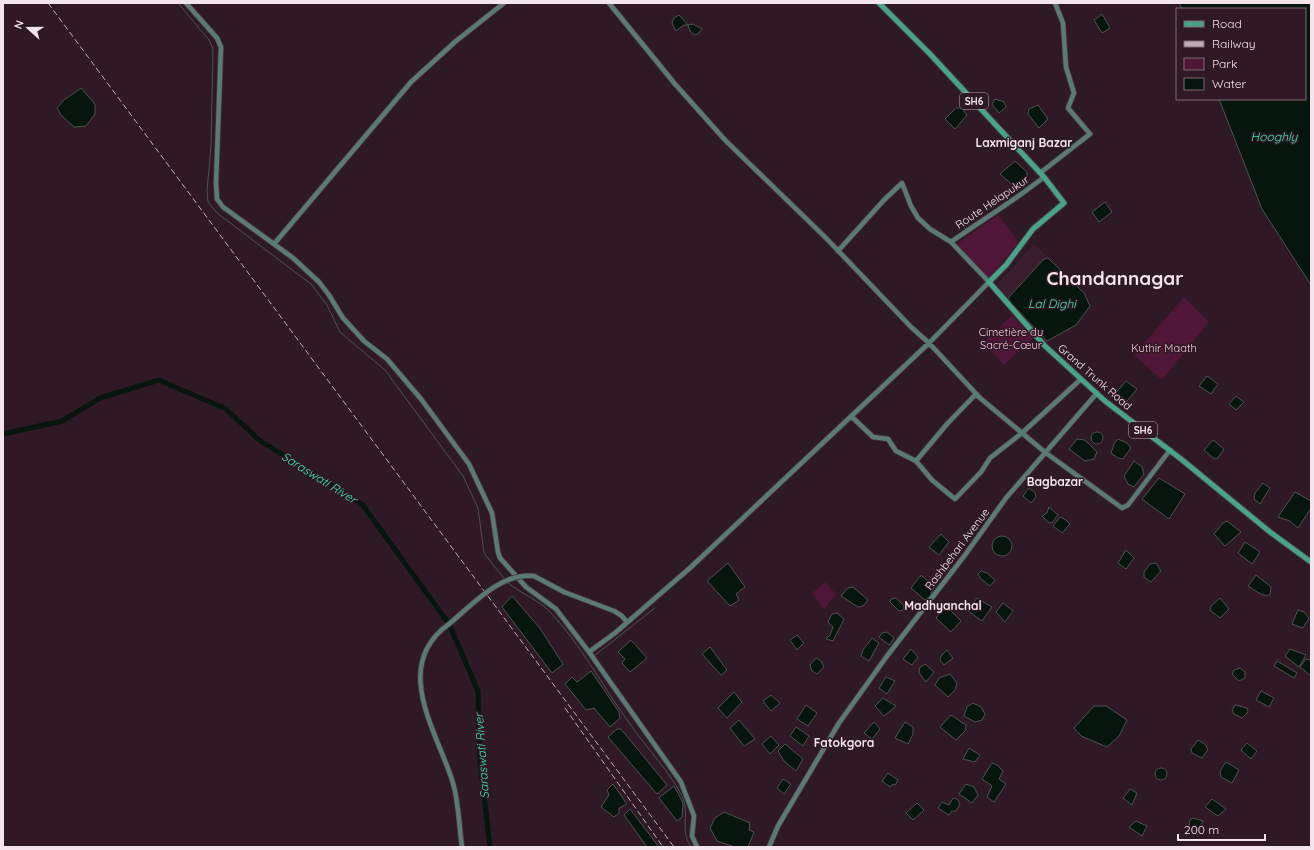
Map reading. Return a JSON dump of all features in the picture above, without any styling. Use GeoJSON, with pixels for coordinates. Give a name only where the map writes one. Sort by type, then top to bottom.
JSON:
{"type":"FeatureCollection","features":[{"type":"Feature","properties":{"kind":"main road","name":"SH6"},"geometry":{"type":"LineString","coordinates":[[879,3],[930,54],[1042,176],[1064,203],[1033,229],[990,282]]}},
{"type":"Feature","properties":{"kind":"main road","name":"Grand Trunk Road"},"geometry":{"type":"LineString","coordinates":[[990,282],[1037,338],[1081,380],[1121,413],[1170,450],[1270,532],[1311,562]]}},
{"type":"Feature","properties":{"kind":"street"},"geometry":{"type":"LineString","coordinates":[[186,3],[217,38],[221,47],[216,183],[217,199],[233,215],[274,244],[302,266],[319,282],[330,295],[343,318],[352,330],[388,359],[423,401],[469,464],[492,513],[498,552],[502,561],[526,588],[556,609],[589,652],[684,788],[694,816],[692,836],[697,847]]}},
{"type":"Feature","properties":{"kind":"street"},"geometry":{"type":"LineString","coordinates":[[274,244],[411,82],[456,41],[504,3]]}},
{"type":"Feature","properties":{"kind":"street"},"geometry":{"type":"LineString","coordinates":[[609,3],[675,84],[725,140],[838,251],[911,327],[929,343],[976,394],[1046,453],[1122,508],[1128,505],[1170,450]]}},
{"type":"Feature","properties":{"kind":"street","name":"Route Helapukur"},"geometry":{"type":"LineString","coordinates":[[951,242],[988,215],[1013,202],[1090,134],[1068,108],[1074,93],[1066,67],[1063,23],[1055,3]]}},
{"type":"Feature","properties":{"kind":"street","name":"Route Helapukur"},"geometry":{"type":"LineString","coordinates":[[838,251],[901,183],[918,218],[930,229],[951,242],[990,282]]}},
{"type":"Feature","properties":{"kind":"street"},"geometry":{"type":"LineString","coordinates":[[589,652],[696,562],[929,343],[990,282]]}},
{"type":"Feature","properties":{"kind":"street"},"geometry":{"type":"LineString","coordinates":[[851,416],[873,437],[888,439],[896,451],[916,461],[932,480],[955,499],[981,472],[990,458],[1022,433],[1081,380]]}},
{"type":"Feature","properties":{"kind":"street","name":"Rashbehari Avenue"},"geometry":{"type":"LineString","coordinates":[[769,847],[778,826],[850,708],[1006,498],[1097,393]]}},
{"type":"Feature","properties":{"kind":"street"},"geometry":{"type":"LineString","coordinates":[[916,461],[947,424],[976,394]]}},
{"type":"Feature","properties":{"kind":"street"},"geometry":{"type":"LineString","coordinates":[[462,847],[457,799],[449,772],[434,737],[424,705],[420,680],[425,652],[442,629],[497,586],[508,580],[529,576],[534,576],[564,592],[614,611],[622,616],[626,622]]}},
{"type":"Feature","properties":{"kind":"shaded area"},"geometry":{"type":"Polygon","coordinates":[[[1034,244],[1047,256],[1007,298],[997,288],[997,285],[1034,244]]]}},
{"type":"Feature","properties":{"kind":"green space"},"geometry":{"type":"Polygon","coordinates":[[[998,215],[1019,242],[988,278],[957,244],[998,215]]]}},
{"type":"Feature","properties":{"kind":"green space","name":"Kuthir Maath"},"geometry":{"type":"Polygon","coordinates":[[[1184,297],[1209,322],[1162,380],[1134,355],[1184,297]]]}},
{"type":"Feature","properties":{"kind":"green space","name":"Cimetière du Sacré-Cœur"},"geometry":{"type":"Polygon","coordinates":[[[1012,315],[1033,338],[1004,365],[983,343],[1012,315]]]}},
{"type":"Feature","properties":{"kind":"green space"},"geometry":{"type":"Polygon","coordinates":[[[825,582],[836,594],[824,609],[812,593],[825,582]]]}},
{"type":"Feature","properties":{"kind":"water","name":"Hooghly"},"geometry":{"type":"Polygon","coordinates":[[[1179,3],[1311,3],[1311,285],[1262,209],[1219,100],[1306,100],[1306,8],[1182,8],[1179,3]]]}},
{"type":"Feature","properties":{"kind":"water"},"geometry":{"type":"Polygon","coordinates":[[[1102,14],[1110,28],[1102,33],[1094,20],[1102,14]]]}},
{"type":"Feature","properties":{"kind":"water"},"geometry":{"type":"Polygon","coordinates":[[[679,15],[688,25],[684,25],[676,31],[672,23],[674,18],[679,15]]]}},
{"type":"Feature","properties":{"kind":"water"},"geometry":{"type":"Polygon","coordinates":[[[693,24],[702,29],[695,35],[690,31],[688,25],[693,24]]]}},
{"type":"Feature","properties":{"kind":"water"},"geometry":{"type":"Polygon","coordinates":[[[81,88],[95,104],[95,114],[86,126],[74,127],[61,115],[57,108],[64,100],[81,88]]]}},
{"type":"Feature","properties":{"kind":"water"},"geometry":{"type":"Polygon","coordinates":[[[995,99],[1004,102],[1006,107],[999,113],[992,104],[995,99]]]}},
{"type":"Feature","properties":{"kind":"water"},"geometry":{"type":"Polygon","coordinates":[[[1038,105],[1048,119],[1039,128],[1028,114],[1029,109],[1038,105]]]}},
{"type":"Feature","properties":{"kind":"water"},"geometry":{"type":"Polygon","coordinates":[[[956,108],[962,108],[967,115],[955,129],[945,119],[956,108]]]}},
{"type":"Feature","properties":{"kind":"water"},"geometry":{"type":"Polygon","coordinates":[[[1015,161],[1027,172],[1027,178],[1016,188],[1000,174],[1015,161]]]}},
{"type":"Feature","properties":{"kind":"water"},"geometry":{"type":"Polygon","coordinates":[[[1105,202],[1112,212],[1099,222],[1092,212],[1105,202]]]}},
{"type":"Feature","properties":{"kind":"water","name":"Lal Dighi"},"geometry":{"type":"Polygon","coordinates":[[[1048,258],[1084,293],[1090,306],[1076,325],[1047,341],[1008,298],[1044,259],[1048,258]]]}},
{"type":"Feature","properties":{"kind":"water"},"geometry":{"type":"Polygon","coordinates":[[[1207,376],[1218,384],[1211,394],[1199,386],[1207,376]]]}},
{"type":"Feature","properties":{"kind":"water"},"geometry":{"type":"Polygon","coordinates":[[[1126,381],[1137,389],[1127,401],[1116,393],[1126,381]]]}},
{"type":"Feature","properties":{"kind":"water"},"geometry":{"type":"Polygon","coordinates":[[[1236,396],[1244,402],[1236,410],[1229,404],[1236,396]]]}},
{"type":"Feature","properties":{"kind":"water"},"geometry":{"type":"Polygon","coordinates":[[[1097,432],[1101,434],[1103,438],[1101,442],[1097,444],[1093,442],[1091,438],[1093,434],[1097,432]]]}},
{"type":"Feature","properties":{"kind":"water"},"geometry":{"type":"Polygon","coordinates":[[[1077,439],[1085,440],[1097,452],[1094,459],[1085,461],[1069,449],[1077,439]]]}},
{"type":"Feature","properties":{"kind":"water"},"geometry":{"type":"Polygon","coordinates":[[[1118,439],[1127,443],[1131,448],[1123,459],[1118,458],[1111,453],[1114,444],[1118,439]]]}},
{"type":"Feature","properties":{"kind":"water"},"geometry":{"type":"Polygon","coordinates":[[[1213,440],[1224,449],[1217,459],[1213,458],[1204,450],[1213,440]]]}},
{"type":"Feature","properties":{"kind":"water"},"geometry":{"type":"Polygon","coordinates":[[[1134,461],[1142,467],[1144,474],[1134,487],[1128,484],[1124,476],[1134,461]]]}},
{"type":"Feature","properties":{"kind":"water"},"geometry":{"type":"Polygon","coordinates":[[[1159,478],[1185,494],[1169,519],[1142,499],[1159,478]]]}},
{"type":"Feature","properties":{"kind":"water"},"geometry":{"type":"Polygon","coordinates":[[[1263,483],[1270,488],[1260,504],[1254,499],[1255,493],[1263,483]]]}},
{"type":"Feature","properties":{"kind":"water"},"geometry":{"type":"Polygon","coordinates":[[[1029,488],[1035,493],[1036,497],[1031,503],[1023,496],[1029,488]]]}},
{"type":"Feature","properties":{"kind":"water"},"geometry":{"type":"Polygon","coordinates":[[[1295,492],[1311,501],[1311,508],[1298,528],[1290,521],[1278,517],[1295,492]]]}},
{"type":"Feature","properties":{"kind":"water"},"geometry":{"type":"Polygon","coordinates":[[[1049,507],[1058,515],[1052,523],[1048,522],[1042,516],[1047,513],[1049,507]]]}},
{"type":"Feature","properties":{"kind":"water"},"geometry":{"type":"Polygon","coordinates":[[[1060,517],[1070,524],[1062,533],[1053,526],[1060,517]]]}},
{"type":"Feature","properties":{"kind":"water"},"geometry":{"type":"Polygon","coordinates":[[[1227,521],[1241,532],[1225,546],[1214,534],[1223,523],[1227,521]]]}},
{"type":"Feature","properties":{"kind":"water"},"geometry":{"type":"Polygon","coordinates":[[[941,534],[949,542],[939,555],[929,547],[941,534]]]}},
{"type":"Feature","properties":{"kind":"water"},"geometry":{"type":"Polygon","coordinates":[[[998,536],[1006,536],[1012,542],[1012,550],[1006,556],[998,556],[992,550],[992,542],[998,536]]]}},
{"type":"Feature","properties":{"kind":"water"},"geometry":{"type":"Polygon","coordinates":[[[1245,542],[1260,552],[1252,564],[1238,553],[1245,542]]]}},
{"type":"Feature","properties":{"kind":"water"},"geometry":{"type":"Polygon","coordinates":[[[1126,550],[1134,558],[1126,569],[1118,563],[1126,550]]]}},
{"type":"Feature","properties":{"kind":"water"},"geometry":{"type":"Polygon","coordinates":[[[728,563],[745,587],[736,594],[739,600],[730,606],[707,581],[728,563]]]}},
{"type":"Feature","properties":{"kind":"water"},"geometry":{"type":"Polygon","coordinates":[[[1156,563],[1161,571],[1151,582],[1144,577],[1144,572],[1150,564],[1156,563]]]}},
{"type":"Feature","properties":{"kind":"water"},"geometry":{"type":"Polygon","coordinates":[[[981,571],[987,573],[995,580],[990,586],[981,579],[978,574],[981,571]]]}},
{"type":"Feature","properties":{"kind":"water"},"geometry":{"type":"Polygon","coordinates":[[[921,575],[934,587],[930,596],[925,600],[911,588],[921,575]]]}},
{"type":"Feature","properties":{"kind":"water"},"geometry":{"type":"Polygon","coordinates":[[[1256,575],[1271,587],[1270,595],[1261,594],[1248,586],[1256,575]]]}},
{"type":"Feature","properties":{"kind":"water"},"geometry":{"type":"Polygon","coordinates":[[[853,587],[868,600],[863,606],[858,607],[841,596],[848,588],[853,587]]]}},
{"type":"Feature","properties":{"kind":"water"},"geometry":{"type":"Polygon","coordinates":[[[512,596],[539,627],[563,664],[552,673],[502,607],[512,596]]]}},
{"type":"Feature","properties":{"kind":"water"},"geometry":{"type":"Polygon","coordinates":[[[896,598],[904,606],[903,610],[899,611],[890,602],[891,599],[896,598]]]}},
{"type":"Feature","properties":{"kind":"water"},"geometry":{"type":"Polygon","coordinates":[[[977,598],[992,607],[982,621],[968,611],[977,598]]]}},
{"type":"Feature","properties":{"kind":"water"},"geometry":{"type":"Polygon","coordinates":[[[1220,598],[1229,609],[1220,618],[1210,610],[1211,606],[1220,598]]]}},
{"type":"Feature","properties":{"kind":"water"},"geometry":{"type":"Polygon","coordinates":[[[1003,603],[1013,611],[1005,622],[996,612],[1003,603]]]}},
{"type":"Feature","properties":{"kind":"water"},"geometry":{"type":"Polygon","coordinates":[[[946,606],[961,621],[951,632],[936,618],[946,606]]]}},
{"type":"Feature","properties":{"kind":"water"},"geometry":{"type":"Polygon","coordinates":[[[1298,610],[1304,612],[1309,618],[1303,628],[1292,624],[1298,610]]]}},
{"type":"Feature","properties":{"kind":"water"},"geometry":{"type":"Polygon","coordinates":[[[837,613],[844,619],[833,641],[826,639],[830,635],[833,627],[828,622],[832,614],[837,613]]]}},
{"type":"Feature","properties":{"kind":"water"},"geometry":{"type":"Polygon","coordinates":[[[887,632],[894,638],[889,645],[879,637],[882,633],[887,632]]]}},
{"type":"Feature","properties":{"kind":"water"},"geometry":{"type":"Polygon","coordinates":[[[797,635],[804,643],[797,650],[790,640],[797,635]]]}},
{"type":"Feature","properties":{"kind":"water"},"geometry":{"type":"Polygon","coordinates":[[[872,638],[879,643],[869,661],[861,656],[863,650],[872,638]]]}},
{"type":"Feature","properties":{"kind":"water"},"geometry":{"type":"Polygon","coordinates":[[[631,640],[647,658],[630,672],[622,663],[625,659],[618,652],[631,640]]]}},
{"type":"Feature","properties":{"kind":"water"},"geometry":{"type":"Polygon","coordinates":[[[710,647],[727,670],[721,675],[702,654],[710,647]]]}},
{"type":"Feature","properties":{"kind":"water"},"geometry":{"type":"Polygon","coordinates":[[[911,649],[918,657],[912,665],[903,659],[911,649]]]}},
{"type":"Feature","properties":{"kind":"water"},"geometry":{"type":"Polygon","coordinates":[[[1290,649],[1306,655],[1299,667],[1285,656],[1290,649]]]}},
{"type":"Feature","properties":{"kind":"water"},"geometry":{"type":"Polygon","coordinates":[[[947,650],[953,658],[944,665],[940,660],[941,656],[947,650]]]}},
{"type":"Feature","properties":{"kind":"water"},"geometry":{"type":"Polygon","coordinates":[[[816,658],[821,661],[824,667],[817,674],[812,671],[810,665],[816,658]]]}},
{"type":"Feature","properties":{"kind":"water"},"geometry":{"type":"Polygon","coordinates":[[[1306,659],[1311,660],[1311,676],[1300,667],[1306,659]]]}},
{"type":"Feature","properties":{"kind":"water"},"geometry":{"type":"Polygon","coordinates":[[[1277,661],[1297,673],[1294,678],[1274,666],[1277,661]]]}},
{"type":"Feature","properties":{"kind":"water"},"geometry":{"type":"Polygon","coordinates":[[[925,664],[934,672],[926,682],[919,673],[920,667],[925,664]]]}},
{"type":"Feature","properties":{"kind":"water"},"geometry":{"type":"Polygon","coordinates":[[[1240,668],[1245,672],[1245,678],[1239,681],[1232,674],[1234,670],[1240,668]]]}},
{"type":"Feature","properties":{"kind":"water"},"geometry":{"type":"Polygon","coordinates":[[[591,671],[619,712],[620,718],[610,727],[594,708],[586,710],[565,684],[572,677],[577,682],[591,671]]]}},
{"type":"Feature","properties":{"kind":"water"},"geometry":{"type":"Polygon","coordinates":[[[950,674],[957,683],[955,690],[948,697],[935,685],[939,678],[950,674]]]}},
{"type":"Feature","properties":{"kind":"water"},"geometry":{"type":"Polygon","coordinates":[[[886,677],[895,681],[887,694],[879,688],[886,677]]]}},
{"type":"Feature","properties":{"kind":"water"},"geometry":{"type":"Polygon","coordinates":[[[1261,691],[1274,698],[1269,707],[1256,700],[1261,691]]]}},
{"type":"Feature","properties":{"kind":"water"},"geometry":{"type":"Polygon","coordinates":[[[734,692],[742,702],[727,718],[718,708],[734,692]]]}},
{"type":"Feature","properties":{"kind":"water"},"geometry":{"type":"Polygon","coordinates":[[[771,695],[780,703],[771,711],[763,701],[771,695]]]}},
{"type":"Feature","properties":{"kind":"water"},"geometry":{"type":"Polygon","coordinates":[[[883,698],[896,706],[884,716],[875,706],[883,698]]]}},
{"type":"Feature","properties":{"kind":"water"},"geometry":{"type":"Polygon","coordinates":[[[973,703],[981,707],[985,714],[982,720],[975,722],[964,716],[967,707],[973,703]]]}},
{"type":"Feature","properties":{"kind":"water"},"geometry":{"type":"Polygon","coordinates":[[[806,705],[817,713],[808,726],[797,719],[806,705]]]}},
{"type":"Feature","properties":{"kind":"water"},"geometry":{"type":"Polygon","coordinates":[[[1235,705],[1247,708],[1248,712],[1242,718],[1234,714],[1232,710],[1235,705]]]}},
{"type":"Feature","properties":{"kind":"water"},"geometry":{"type":"Polygon","coordinates":[[[1094,706],[1106,706],[1127,720],[1119,736],[1107,747],[1081,736],[1074,728],[1094,706]]]}},
{"type":"Feature","properties":{"kind":"water"},"geometry":{"type":"Polygon","coordinates":[[[951,715],[966,725],[965,731],[956,740],[940,727],[951,715]]]}},
{"type":"Feature","properties":{"kind":"water"},"geometry":{"type":"Polygon","coordinates":[[[739,720],[755,739],[744,746],[730,728],[739,720]]]}},
{"type":"Feature","properties":{"kind":"water"},"geometry":{"type":"Polygon","coordinates":[[[874,722],[880,729],[872,739],[864,733],[874,722]]]}},
{"type":"Feature","properties":{"kind":"water"},"geometry":{"type":"Polygon","coordinates":[[[905,722],[913,727],[913,734],[908,744],[895,738],[905,722]]]}},
{"type":"Feature","properties":{"kind":"water"},"geometry":{"type":"Polygon","coordinates":[[[796,727],[809,736],[803,746],[790,736],[796,727]]]}},
{"type":"Feature","properties":{"kind":"water"},"geometry":{"type":"Polygon","coordinates":[[[617,729],[621,729],[667,785],[657,794],[608,737],[617,729]]]}},
{"type":"Feature","properties":{"kind":"water"},"geometry":{"type":"Polygon","coordinates":[[[771,736],[779,745],[770,754],[762,744],[771,736]]]}},
{"type":"Feature","properties":{"kind":"water"},"geometry":{"type":"Polygon","coordinates":[[[1198,740],[1205,744],[1208,750],[1202,758],[1192,753],[1191,749],[1198,740]]]}},
{"type":"Feature","properties":{"kind":"water"},"geometry":{"type":"Polygon","coordinates":[[[1247,743],[1257,751],[1251,759],[1241,750],[1247,743]]]}},
{"type":"Feature","properties":{"kind":"water"},"geometry":{"type":"Polygon","coordinates":[[[785,744],[803,759],[796,771],[784,761],[778,751],[785,744]]]}},
{"type":"Feature","properties":{"kind":"water"},"geometry":{"type":"Polygon","coordinates":[[[969,748],[980,755],[975,762],[963,759],[969,748]]]}},
{"type":"Feature","properties":{"kind":"water"},"geometry":{"type":"Polygon","coordinates":[[[1226,762],[1239,770],[1232,783],[1221,777],[1220,771],[1226,762]]]}},
{"type":"Feature","properties":{"kind":"water"},"geometry":{"type":"Polygon","coordinates":[[[992,763],[997,765],[1003,771],[999,779],[1006,784],[994,802],[987,797],[992,786],[982,779],[992,763]]]}},
{"type":"Feature","properties":{"kind":"water"},"geometry":{"type":"Polygon","coordinates":[[[1159,768],[1163,768],[1167,774],[1163,780],[1159,780],[1155,776],[1155,772],[1159,768]]]}},
{"type":"Feature","properties":{"kind":"water"},"geometry":{"type":"Polygon","coordinates":[[[888,773],[898,780],[895,785],[893,784],[890,787],[882,781],[888,773]]]}},
{"type":"Feature","properties":{"kind":"water"},"geometry":{"type":"Polygon","coordinates":[[[783,779],[791,784],[784,794],[777,788],[783,779]]]}},
{"type":"Feature","properties":{"kind":"water"},"geometry":{"type":"Polygon","coordinates":[[[613,784],[627,804],[619,808],[619,813],[614,817],[601,807],[609,795],[607,790],[613,784]]]}},
{"type":"Feature","properties":{"kind":"water"},"geometry":{"type":"Polygon","coordinates":[[[966,784],[974,787],[978,795],[972,803],[959,794],[966,784]]]}},
{"type":"Feature","properties":{"kind":"water"},"geometry":{"type":"Polygon","coordinates":[[[674,786],[683,803],[682,817],[677,821],[659,798],[674,786]]]}},
{"type":"Feature","properties":{"kind":"water"},"geometry":{"type":"Polygon","coordinates":[[[1130,789],[1137,793],[1132,805],[1123,798],[1130,789]]]}},
{"type":"Feature","properties":{"kind":"water"},"geometry":{"type":"Polygon","coordinates":[[[953,798],[957,799],[960,804],[956,811],[952,811],[949,815],[938,808],[942,802],[949,805],[953,798]]]}},
{"type":"Feature","properties":{"kind":"water"},"geometry":{"type":"Polygon","coordinates":[[[1212,799],[1226,809],[1218,816],[1205,807],[1212,799]]]}},
{"type":"Feature","properties":{"kind":"water"},"geometry":{"type":"Polygon","coordinates":[[[917,803],[924,810],[913,820],[906,813],[917,803]]]}},
{"type":"Feature","properties":{"kind":"water"},"geometry":{"type":"Polygon","coordinates":[[[630,809],[659,847],[647,847],[624,815],[630,809]]]}},
{"type":"Feature","properties":{"kind":"water"},"geometry":{"type":"Polygon","coordinates":[[[724,812],[750,823],[749,830],[754,832],[748,847],[735,847],[717,841],[710,828],[715,818],[724,812]]]}},
{"type":"Feature","properties":{"kind":"water"},"geometry":{"type":"Polygon","coordinates":[[[1193,818],[1203,821],[1199,829],[1194,831],[1189,828],[1190,820],[1193,818]]]}},
{"type":"Feature","properties":{"kind":"water"},"geometry":{"type":"Polygon","coordinates":[[[1136,821],[1147,826],[1142,836],[1129,827],[1136,821]]]}},
{"type":"Feature","properties":{"kind":"waterway"},"geometry":{"type":"LineString","coordinates":[[178,3],[209,40],[213,49],[211,146],[207,191],[208,202],[217,213],[311,284],[327,305],[340,332],[385,370],[463,476],[478,508],[484,553],[505,580]]}},
{"type":"Feature","properties":{"kind":"waterway","name":"Saraswati River"},"geometry":{"type":"LineString","coordinates":[[3,434],[62,421],[100,398],[159,380],[226,409],[259,440],[362,504],[449,624],[478,691],[480,760],[490,847]]}},
{"type":"Feature","properties":{"kind":"waterway"},"geometry":{"type":"LineString","coordinates":[[507,582],[546,608],[562,625],[631,726],[671,778],[680,791],[684,802],[685,833],[692,847]]}},
{"type":"Feature","properties":{"kind":"waterway"},"geometry":{"type":"LineString","coordinates":[[594,656],[655,608]]}},
{"type":"Feature","properties":{"kind":"railway"},"geometry":{"type":"LineString","coordinates":[[48,3],[674,847]]}},
{"type":"Feature","properties":{"kind":"railway"},"geometry":{"type":"LineString","coordinates":[[565,708],[663,847]]}},
{"type":"Feature","properties":{"kind":"district","name":"Laxmiganj Bazar"},"geometry":{"type":"Point","coordinates":[1024,143]}},
{"type":"Feature","properties":{"kind":"district","name":"Chandannagar"},"geometry":{"type":"Point","coordinates":[1115,278]}},
{"type":"Feature","properties":{"kind":"district","name":"Bagbazar"},"geometry":{"type":"Point","coordinates":[1055,482]}},
{"type":"Feature","properties":{"kind":"district","name":"Madhyanchal"},"geometry":{"type":"Point","coordinates":[943,606]}},
{"type":"Feature","properties":{"kind":"district","name":"Fatokgora"},"geometry":{"type":"Point","coordinates":[844,743]}}]}
